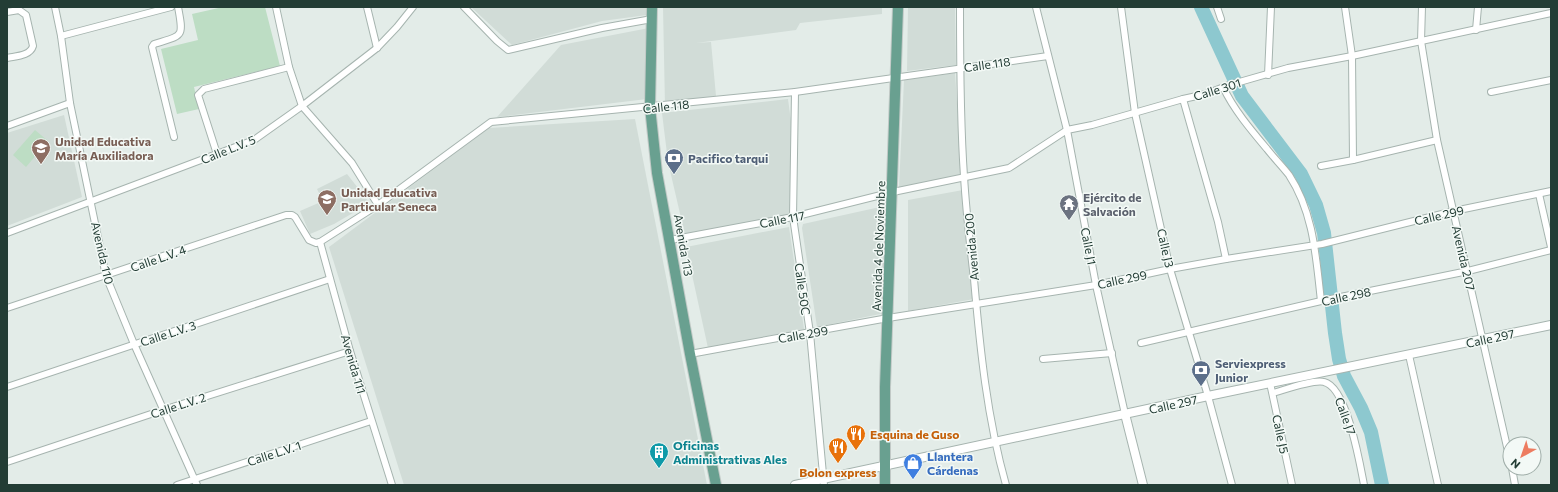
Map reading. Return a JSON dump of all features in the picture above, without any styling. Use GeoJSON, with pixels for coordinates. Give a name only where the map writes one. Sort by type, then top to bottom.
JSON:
{"type":"FeatureCollection","features":[{"type":"Feature","properties":{"kind":"main road","name":"Avenida 113"},"geometry":{"type":"LineString","coordinates":[[652,7],[650,107],[657,173],[690,354],[716,485]]}},
{"type":"Feature","properties":{"kind":"main road","name":"Avenida 4 de Noviembre"},"geometry":{"type":"LineString","coordinates":[[885,485],[885,388],[893,192],[898,7]]}},
{"type":"Feature","properties":{"kind":"street","name":"Avenida 110"},"geometry":{"type":"LineString","coordinates":[[55,7],[61,36],[70,103],[106,276],[134,344],[196,482]]}},
{"type":"Feature","properties":{"kind":"street"},"geometry":{"type":"LineString","coordinates":[[61,36],[171,7]]}},
{"type":"Feature","properties":{"kind":"street"},"geometry":{"type":"LineString","coordinates":[[174,137],[152,47],[154,44],[178,37],[182,28],[178,7]]}},
{"type":"Feature","properties":{"kind":"street"},"geometry":{"type":"LineString","coordinates":[[276,7],[289,67],[302,106],[352,163],[378,205]]}},
{"type":"Feature","properties":{"kind":"street"},"geometry":{"type":"LineString","coordinates":[[367,7],[377,48]]}},
{"type":"Feature","properties":{"kind":"street","name":"Calle L.V. 5"},"geometry":{"type":"LineString","coordinates":[[7,233],[254,140],[302,106],[377,48],[413,7]]}},
{"type":"Feature","properties":{"kind":"street"},"geometry":{"type":"LineString","coordinates":[[464,7],[497,41],[508,50],[602,28],[652,20]]}},
{"type":"Feature","properties":{"kind":"street","name":"Avenida 200"},"geometry":{"type":"LineString","coordinates":[[960,7],[960,68],[964,178],[976,304],[986,388],[1006,485]]}},
{"type":"Feature","properties":{"kind":"street","name":"Calle J1"},"geometry":{"type":"LineString","coordinates":[[1036,7],[1067,130],[1096,285],[1125,414],[1143,485]]}},
{"type":"Feature","properties":{"kind":"street","name":"Calle J3"},"geometry":{"type":"LineString","coordinates":[[1121,7],[1135,113],[1170,268],[1208,396],[1232,485]]}},
{"type":"Feature","properties":{"kind":"street"},"geometry":{"type":"LineString","coordinates":[[1217,7],[1221,19]]}},
{"type":"Feature","properties":{"kind":"street"},"geometry":{"type":"LineString","coordinates":[[1268,75],[1271,7]]}},
{"type":"Feature","properties":{"kind":"street"},"geometry":{"type":"LineString","coordinates":[[1345,7],[1352,56],[1353,160]]}},
{"type":"Feature","properties":{"kind":"street","name":"Avenida 207"},"geometry":{"type":"LineString","coordinates":[[1422,7],[1421,42],[1438,140],[1505,436]]}},
{"type":"Feature","properties":{"kind":"street"},"geometry":{"type":"LineString","coordinates":[[1476,30],[1478,7]]}},
{"type":"Feature","properties":{"kind":"street"},"geometry":{"type":"LineString","coordinates":[[1551,7],[1551,14]]}},
{"type":"Feature","properties":{"kind":"street"},"geometry":{"type":"LineString","coordinates":[[7,12],[19,10],[26,15],[33,46],[32,50],[28,53],[7,58]]}},
{"type":"Feature","properties":{"kind":"street","name":"Calle 301"},"geometry":{"type":"LineString","coordinates":[[893,192],[1009,168],[1067,130],[1092,125],[1183,99],[1206,94],[1226,86],[1288,68],[1421,42],[1551,14]]}},
{"type":"Feature","properties":{"kind":"street","name":"Calle 118"},"geometry":{"type":"LineString","coordinates":[[320,242],[378,205],[491,122],[795,92],[1048,56]]}},
{"type":"Feature","properties":{"kind":"street"},"geometry":{"type":"LineString","coordinates":[[217,154],[198,95],[200,92],[204,89],[289,67]]}},
{"type":"Feature","properties":{"kind":"street"},"geometry":{"type":"LineString","coordinates":[[1491,92],[1551,80]]}},
{"type":"Feature","properties":{"kind":"street"},"geometry":{"type":"LineString","coordinates":[[1226,86],[1230,100],[1257,137],[1288,174],[1299,193],[1310,220],[1322,301]]}},
{"type":"Feature","properties":{"kind":"street","name":"Calle 50C"},"geometry":{"type":"LineString","coordinates":[[795,92],[793,217],[810,333],[823,482]]}},
{"type":"Feature","properties":{"kind":"street"},"geometry":{"type":"LineString","coordinates":[[1183,99],[1218,222],[1226,258]]}},
{"type":"Feature","properties":{"kind":"street"},"geometry":{"type":"LineString","coordinates":[[7,126],[70,103]]}},
{"type":"Feature","properties":{"kind":"street"},"geometry":{"type":"LineString","coordinates":[[1321,166],[1438,140]]}},
{"type":"Feature","properties":{"kind":"street","name":"Calle 299"},"geometry":{"type":"LineString","coordinates":[[690,354],[888,318],[1096,285],[1170,268],[1226,258],[1322,244],[1341,238],[1454,211],[1551,191]]}},
{"type":"Feature","properties":{"kind":"street","name":"Calle 117"},"geometry":{"type":"LineString","coordinates":[[670,240],[793,217],[893,192]]}},
{"type":"Feature","properties":{"kind":"street"},"geometry":{"type":"LineString","coordinates":[[1539,194],[1551,247]]}},
{"type":"Feature","properties":{"kind":"street","name":"Calle L.V. 4"},"geometry":{"type":"LineString","coordinates":[[7,308],[286,215],[292,215],[295,217],[309,240],[316,243],[320,242]]}},
{"type":"Feature","properties":{"kind":"street","name":"Avenida 111"},"geometry":{"type":"LineString","coordinates":[[320,242],[370,421],[392,485]]}},
{"type":"Feature","properties":{"kind":"street","name":"Calle 298"},"geometry":{"type":"LineString","coordinates":[[1141,343],[1322,301],[1468,271],[1551,250]]}},
{"type":"Feature","properties":{"kind":"street","name":"Calle L.V. 3"},"geometry":{"type":"LineString","coordinates":[[7,387],[330,279]]}},
{"type":"Feature","properties":{"kind":"street","name":"Calle 297"},"geometry":{"type":"LineString","coordinates":[[795,485],[823,482],[885,466],[1208,396],[1551,326]]}},
{"type":"Feature","properties":{"kind":"street","name":"Calle L.V. 2"},"geometry":{"type":"LineString","coordinates":[[7,462],[163,410],[350,351]]}},
{"type":"Feature","properties":{"kind":"street"},"geometry":{"type":"LineString","coordinates":[[1043,359],[1112,353]]}},
{"type":"Feature","properties":{"kind":"street"},"geometry":{"type":"LineString","coordinates":[[1409,355],[1438,485]]}},
{"type":"Feature","properties":{"kind":"street","name":"Calle J7"},"geometry":{"type":"LineString","coordinates":[[1273,392],[1318,381],[1331,384],[1340,396],[1354,435],[1364,485]]}},
{"type":"Feature","properties":{"kind":"street","name":"Calle J5"},"geometry":{"type":"LineString","coordinates":[[1270,383],[1292,485]]}},
{"type":"Feature","properties":{"kind":"street","name":"Calle L.V. 1"},"geometry":{"type":"LineString","coordinates":[[177,485],[196,482],[370,421]]}},
{"type":"Feature","properties":{"kind":"shaded area"},"geometry":{"type":"Polygon","coordinates":[[[471,7],[647,7],[647,15],[602,21],[512,45],[471,7]]]}},
{"type":"Feature","properties":{"kind":"shaded area"},"geometry":{"type":"Polygon","coordinates":[[[663,7],[882,7],[882,14],[800,23],[796,30],[696,43],[711,42],[716,96],[665,106],[663,7]]]}},
{"type":"Feature","properties":{"kind":"shaded area"},"geometry":{"type":"Polygon","coordinates":[[[908,7],[955,7],[956,65],[907,71],[908,7]]]}},
{"type":"Feature","properties":{"kind":"shaded area"},"geometry":{"type":"Polygon","coordinates":[[[649,28],[647,99],[497,117],[561,45],[649,28]]]}},
{"type":"Feature","properties":{"kind":"shaded area"},"geometry":{"type":"Polygon","coordinates":[[[955,73],[962,179],[899,187],[904,80],[955,73]]]}},
{"type":"Feature","properties":{"kind":"shaded area"},"geometry":{"type":"Polygon","coordinates":[[[788,99],[792,129],[789,214],[685,235],[668,162],[662,113],[788,99]]]}},
{"type":"Feature","properties":{"kind":"shaded area","name":"Unidad Educativa María Auxiliadora"},"geometry":{"type":"Polygon","coordinates":[[[64,115],[82,197],[7,226],[7,133],[64,115]]]}},
{"type":"Feature","properties":{"kind":"shaded area"},"geometry":{"type":"Polygon","coordinates":[[[635,119],[707,485],[404,485],[329,247],[489,128],[635,119]]]}},
{"type":"Feature","properties":{"kind":"shaded area"},"geometry":{"type":"Polygon","coordinates":[[[347,174],[369,202],[334,224],[310,234],[300,211],[323,201],[317,189],[347,174]]]}},
{"type":"Feature","properties":{"kind":"shaded area"},"geometry":{"type":"Polygon","coordinates":[[[963,190],[974,299],[908,311],[908,200],[963,190]]]}},
{"type":"Feature","properties":{"kind":"shaded area"},"geometry":{"type":"Polygon","coordinates":[[[880,207],[885,313],[817,327],[802,228],[803,224],[880,207]]]}},
{"type":"Feature","properties":{"kind":"shaded area"},"geometry":{"type":"Polygon","coordinates":[[[789,227],[804,329],[708,348],[686,247],[789,227]]]}},
{"type":"Feature","properties":{"kind":"green space"},"geometry":{"type":"Polygon","coordinates":[[[223,7],[265,7],[280,66],[194,87],[199,109],[177,114],[161,49],[198,40],[192,14],[223,7]]]}},
{"type":"Feature","properties":{"kind":"green space"},"geometry":{"type":"Polygon","coordinates":[[[35,130],[48,141],[26,167],[13,155],[35,130]]]}},
{"type":"Feature","properties":{"kind":"waterway"},"geometry":{"type":"LineString","coordinates":[[1201,7],[1242,96],[1301,174],[1316,205],[1324,233],[1339,359],[1344,376],[1361,408],[1371,432],[1382,485]]}},
{"type":"Feature","properties":{"kind":"place","name":"Unidad Educativa María Auxiliadora"},"geometry":{"type":"Point","coordinates":[41,165]}},
{"type":"Feature","properties":{"kind":"place","name":"Pacifico tarqui"},"geometry":{"type":"Point","coordinates":[674,175]}},
{"type":"Feature","properties":{"kind":"place","name":"Unidad Educativa Particular Seneca"},"geometry":{"type":"Point","coordinates":[327,216]}},
{"type":"Feature","properties":{"kind":"place","name":"Ejército de Salvación"},"geometry":{"type":"Point","coordinates":[1069,221]}},
{"type":"Feature","properties":{"kind":"place","name":"Serviexpress Junior"},"geometry":{"type":"Point","coordinates":[1201,387]}},
{"type":"Feature","properties":{"kind":"place","name":"Esquina de Guso"},"geometry":{"type":"Point","coordinates":[856,451]}},
{"type":"Feature","properties":{"kind":"place","name":"Bolon express"},"geometry":{"type":"Point","coordinates":[838,464]}},
{"type":"Feature","properties":{"kind":"place","name":"Oficinas Administrativas Ales"},"geometry":{"type":"Point","coordinates":[659,469]}},
{"type":"Feature","properties":{"kind":"place","name":"Llantera Cárdenas"},"geometry":{"type":"Point","coordinates":[913,480]}}]}
